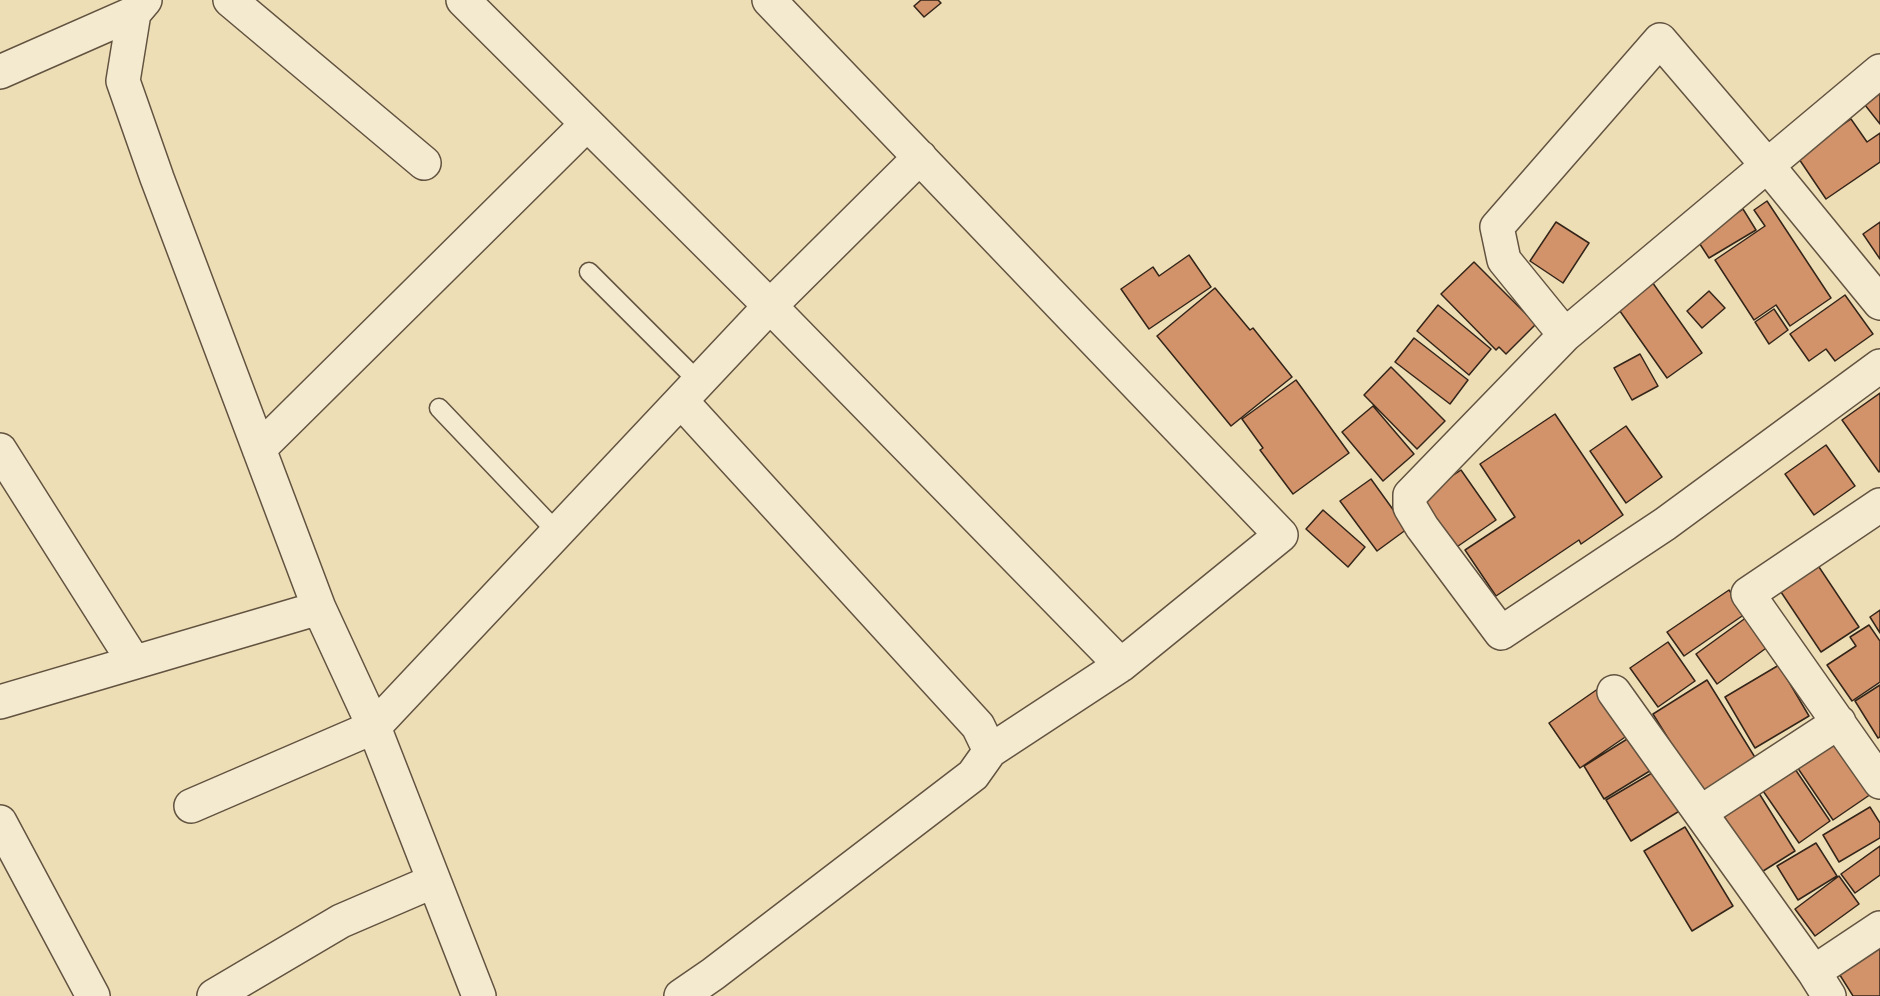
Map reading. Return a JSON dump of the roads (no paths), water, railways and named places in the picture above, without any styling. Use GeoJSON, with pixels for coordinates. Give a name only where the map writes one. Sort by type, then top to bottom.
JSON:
{"type":"FeatureCollection","features":[{"type":"Feature","properties":{"kind":"street"},"geometry":{"type":"LineString","coordinates":[[230,0],[424,163]]}},
{"type":"Feature","properties":{"kind":"street"},"geometry":{"type":"LineString","coordinates":[[463,0],[770,306],[1121,665]]}},
{"type":"Feature","properties":{"kind":"street"},"geometry":{"type":"LineString","coordinates":[[681,996],[973,775],[990,751],[1121,665],[1281,535],[769,0]]}},
{"type":"Feature","properties":{"kind":"street"},"geometry":{"type":"LineString","coordinates":[[0,72],[140,7]]}},
{"type":"Feature","properties":{"kind":"street"},"geometry":{"type":"LineString","coordinates":[[140,7],[123,81],[318,608],[374,727],[479,996]]}},
{"type":"Feature","properties":{"kind":"street"},"geometry":{"type":"LineString","coordinates":[[1565,334],[1504,260],[1497,227],[1660,40],[1767,165],[1880,303]]}},
{"type":"Feature","properties":{"kind":"street"},"geometry":{"type":"LineString","coordinates":[[1880,71],[1565,334],[1410,495],[1410,507],[1422,527],[1501,633],[1665,524],[1880,366]]}},
{"type":"Feature","properties":{"kind":"street"},"geometry":{"type":"LineString","coordinates":[[259,449],[587,124]]}},
{"type":"Feature","properties":{"kind":"street"},"geometry":{"type":"LineString","coordinates":[[191,806],[374,727],[770,306],[920,157]]}},
{"type":"Feature","properties":{"kind":"street"},"geometry":{"type":"LineString","coordinates":[[690,391],[978,726],[990,751]]}},
{"type":"Feature","properties":{"kind":"street"},"geometry":{"type":"LineString","coordinates":[[0,450],[134,662]]}},
{"type":"Feature","properties":{"kind":"street"},"geometry":{"type":"LineString","coordinates":[[1879,507],[1748,594],[1880,782]]}},
{"type":"Feature","properties":{"kind":"street"},"geometry":{"type":"LineString","coordinates":[[0,702],[318,608]]}},
{"type":"Feature","properties":{"kind":"street"},"geometry":{"type":"LineString","coordinates":[[1614,692],[1701,812],[1820,988],[1880,928]]}},
{"type":"Feature","properties":{"kind":"street"},"geometry":{"type":"LineString","coordinates":[[1701,812],[1839,722]]}},
{"type":"Feature","properties":{"kind":"street"},"geometry":{"type":"LineString","coordinates":[[0,822],[93,996]]}},
{"type":"Feature","properties":{"kind":"street"},"geometry":{"type":"LineString","coordinates":[[214,996],[341,921],[434,881]]}},
{"type":"Feature","properties":{"kind":"lane"},"geometry":{"type":"LineString","coordinates":[[589,272],[690,391]]}},
{"type":"Feature","properties":{"kind":"lane"},"geometry":{"type":"LineString","coordinates":[[439,408],[557,532]]}}]}
